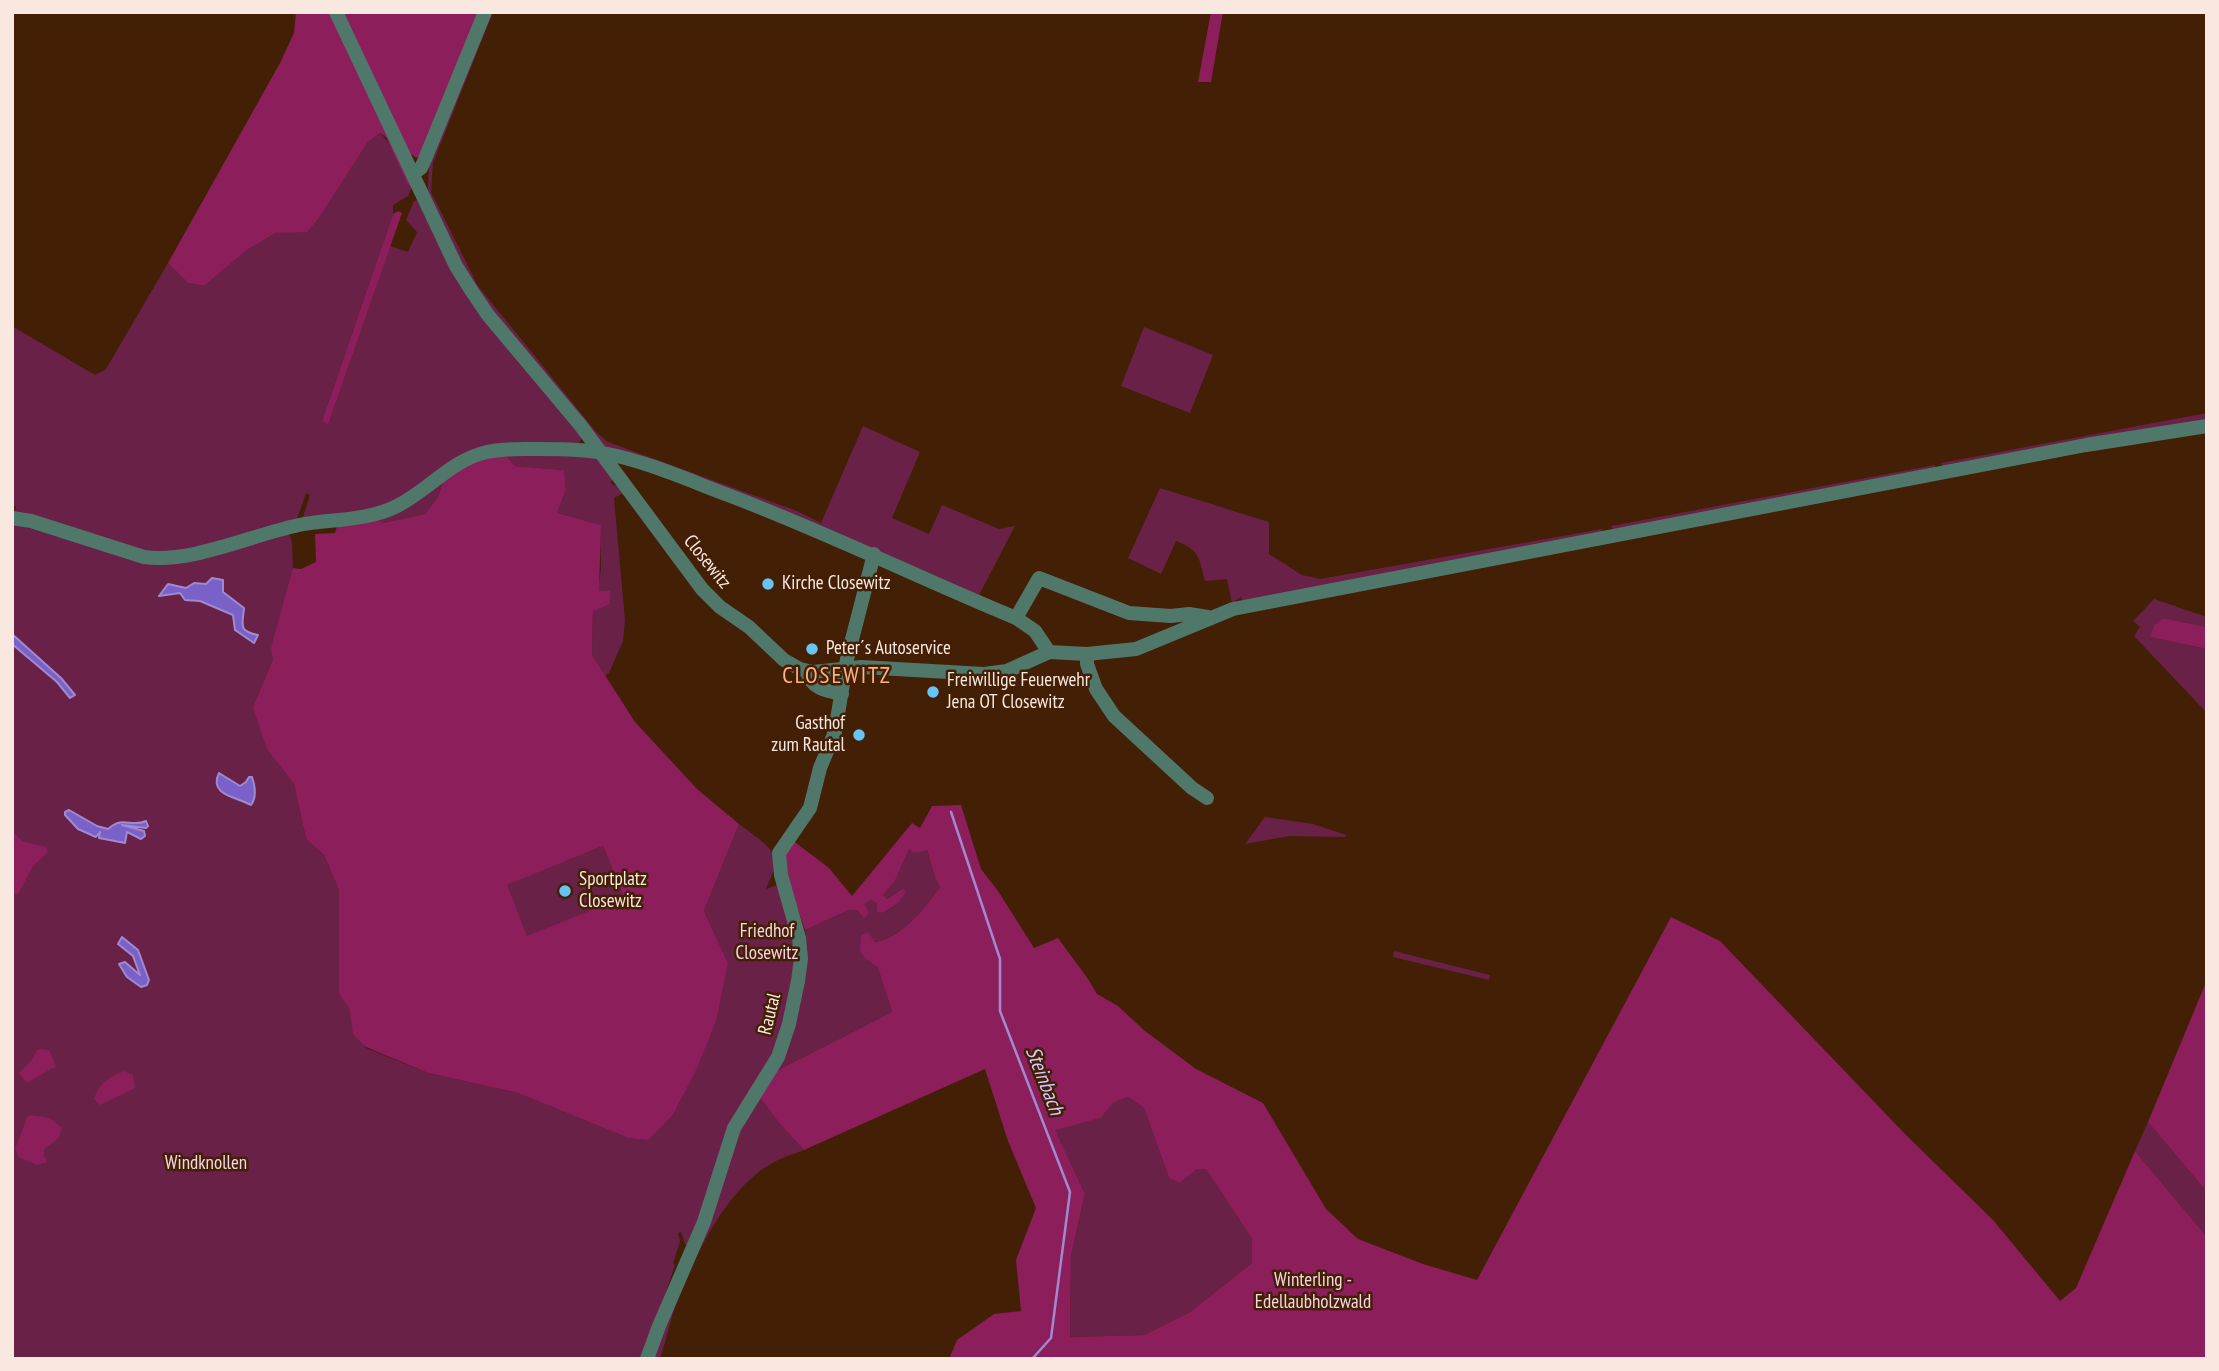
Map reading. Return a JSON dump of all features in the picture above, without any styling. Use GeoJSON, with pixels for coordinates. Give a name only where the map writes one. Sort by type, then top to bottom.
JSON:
{"type":"FeatureCollection","features":[{"type":"Feature","properties":{"kind":"street","name":"Closewitz"},"geometry":{"type":"LineString","coordinates":[[336,12],[456,266],[488,315],[601,452],[710,599],[749,627],[784,660],[807,671],[808,679],[816,687],[842,694]]}},
{"type":"Feature","properties":{"kind":"street"},"geometry":{"type":"LineString","coordinates":[[413,174],[421,168],[485,12]]}},
{"type":"Feature","properties":{"kind":"street"},"geometry":{"type":"LineString","coordinates":[[807,671],[846,668],[984,674],[1007,671],[1049,652],[1087,654],[1136,649],[1208,617],[1237,608],[2086,445],[2207,426]]}},
{"type":"Feature","properties":{"kind":"street"},"geometry":{"type":"LineString","coordinates":[[12,518],[31,521],[159,559],[179,558],[298,525],[384,511],[405,502],[464,460],[487,452],[516,449],[601,452],[717,491],[874,554],[1016,618],[1035,631],[1049,652]]}},
{"type":"Feature","properties":{"kind":"street","name":"Rautal"},"geometry":{"type":"LineString","coordinates":[[647,1359],[704,1222],[734,1128],[783,1046],[801,959],[799,938],[781,875],[779,853],[810,808],[820,768],[835,732],[846,668],[874,554]]}},
{"type":"Feature","properties":{"kind":"street"},"geometry":{"type":"LineString","coordinates":[[1016,618],[1039,578],[1129,613],[1208,617]]}},
{"type":"Feature","properties":{"kind":"street"},"geometry":{"type":"LineString","coordinates":[[1087,654],[1087,664],[1096,689],[1114,716],[1192,788],[1207,798]]}},
{"type":"Feature","properties":{"kind":"green space"},"geometry":{"type":"Polygon","coordinates":[[[296,12],[331,12],[414,183],[408,185],[386,137],[380,133],[368,142],[307,232],[276,233],[247,250],[204,286],[188,283],[168,263],[280,63],[294,33],[296,12]]]}},
{"type":"Feature","properties":{"kind":"green space"},"geometry":{"type":"Polygon","coordinates":[[[342,12],[480,12],[423,154],[417,158],[408,152],[342,12]]]}},
{"type":"Feature","properties":{"kind":"green space"},"geometry":{"type":"Polygon","coordinates":[[[489,12],[493,12],[433,163],[431,192],[478,286],[597,433],[608,442],[797,511],[821,523],[863,426],[920,452],[892,518],[929,534],[942,505],[999,529],[1015,526],[978,597],[605,448],[474,288],[428,194],[429,162],[489,12]]]}},
{"type":"Feature","properties":{"kind":"green space"},"geometry":{"type":"Polygon","coordinates":[[[1211,12],[1223,12],[1211,82],[1198,82],[1211,12]]]}},
{"type":"Feature","properties":{"kind":"green space"},"geometry":{"type":"Polygon","coordinates":[[[380,133],[414,183],[408,196],[393,205],[393,214],[322,421],[328,425],[390,246],[408,252],[417,232],[406,220],[414,201],[422,199],[454,268],[583,435],[578,445],[517,444],[384,508],[303,517],[310,495],[306,493],[296,522],[178,553],[149,553],[12,513],[12,509],[15,510],[16,507],[12,504],[12,326],[95,375],[106,369],[168,263],[188,283],[204,286],[247,250],[276,233],[307,231],[319,218],[368,142],[380,133]]]}},
{"type":"Feature","properties":{"kind":"green space"},"geometry":{"type":"Polygon","coordinates":[[[398,211],[402,213],[328,425],[322,421],[393,214],[398,211]]]}},
{"type":"Feature","properties":{"kind":"green space"},"geometry":{"type":"Polygon","coordinates":[[[1144,327],[1213,355],[1190,413],[1121,386],[1144,327]]]}},
{"type":"Feature","properties":{"kind":"green space"},"geometry":{"type":"Polygon","coordinates":[[[2207,413],[2207,420],[1943,468],[1941,463],[2207,413]]]}},
{"type":"Feature","properties":{"kind":"green space"},"geometry":{"type":"Polygon","coordinates":[[[505,454],[589,456],[601,460],[613,476],[611,483],[616,486],[620,483],[625,492],[614,498],[625,620],[623,641],[609,673],[605,676],[592,655],[593,611],[601,568],[600,525],[557,513],[566,490],[564,470],[515,466],[505,454]]]}},
{"type":"Feature","properties":{"kind":"green space"},"geometry":{"type":"Polygon","coordinates":[[[505,454],[515,466],[564,470],[566,490],[557,513],[601,525],[599,591],[610,591],[610,604],[593,611],[592,655],[635,722],[697,789],[739,824],[704,911],[728,963],[716,1021],[694,1075],[673,1115],[648,1140],[628,1138],[518,1093],[428,1073],[366,1047],[353,1034],[349,1008],[339,994],[339,890],[324,855],[306,839],[294,784],[267,749],[253,707],[273,659],[271,648],[293,568],[301,569],[316,562],[315,534],[335,533],[338,523],[375,517],[383,523],[425,514],[438,497],[444,478],[465,464],[505,454]],[[603,846],[507,885],[527,936],[624,897],[603,846]]]}},
{"type":"Feature","properties":{"kind":"green space"},"geometry":{"type":"Polygon","coordinates":[[[1935,465],[1935,470],[1615,534],[1611,526],[1935,465]]]}},
{"type":"Feature","properties":{"kind":"green space"},"geometry":{"type":"Polygon","coordinates":[[[444,478],[438,497],[425,514],[383,523],[375,517],[444,478]]]}},
{"type":"Feature","properties":{"kind":"green space"},"geometry":{"type":"Polygon","coordinates":[[[1160,488],[1269,522],[1269,554],[1302,575],[1320,579],[1602,529],[1602,536],[1243,602],[1241,597],[1232,603],[1227,579],[1205,581],[1197,556],[1184,544],[1176,541],[1161,574],[1128,558],[1160,488]]]}},
{"type":"Feature","properties":{"kind":"green space","name":"Windknollen"},"geometry":{"type":"Polygon","coordinates":[[[12,523],[136,560],[288,531],[292,542],[293,568],[273,659],[253,707],[278,763],[294,784],[306,839],[324,855],[339,890],[339,994],[349,1007],[352,1027],[366,1048],[428,1073],[518,1093],[628,1138],[648,1139],[673,1115],[694,1075],[728,963],[704,911],[739,824],[771,851],[775,864],[766,889],[777,885],[782,890],[796,958],[785,1023],[690,1243],[686,1246],[681,1232],[678,1233],[680,1241],[673,1263],[675,1265],[643,1359],[12,1359],[12,523]]]}},
{"type":"Feature","properties":{"kind":"green space"},"geometry":{"type":"Polygon","coordinates":[[[2154,599],[2207,617],[2207,627],[2163,618],[2150,637],[2207,649],[2207,713],[2134,636],[2140,627],[2133,621],[2154,599]]]}},
{"type":"Feature","properties":{"kind":"green space"},"geometry":{"type":"Polygon","coordinates":[[[2163,618],[2207,627],[2207,649],[2150,637],[2154,626],[2163,618]]]}},
{"type":"Feature","properties":{"kind":"green space","name":"Winterling - Edellaubholzwald"},"geometry":{"type":"Polygon","coordinates":[[[961,805],[981,869],[1034,948],[1058,938],[1097,994],[1118,1006],[1145,1031],[1196,1069],[1263,1103],[1326,1209],[1358,1239],[1423,1264],[1477,1280],[1671,917],[1720,941],[1905,1134],[1993,1220],[2060,1301],[2076,1288],[2135,1151],[2207,1237],[2207,1359],[949,1359],[957,1340],[994,1314],[1021,1311],[1016,1260],[1036,1208],[1008,1141],[985,1069],[804,1150],[758,1095],[774,1072],[892,1012],[878,968],[860,951],[861,935],[868,932],[875,942],[894,935],[920,912],[940,887],[927,850],[915,853],[909,849],[895,881],[883,895],[887,899],[903,888],[906,892],[898,903],[883,913],[877,912],[877,903],[871,900],[864,904],[869,913],[864,918],[857,910],[849,910],[805,930],[786,873],[784,856],[792,840],[829,868],[852,896],[912,823],[920,828],[932,806],[961,805]],[[1128,1097],[1113,1103],[1101,1118],[1055,1130],[1085,1194],[1071,1256],[1070,1337],[1144,1335],[1190,1312],[1252,1263],[1252,1239],[1206,1169],[1197,1169],[1180,1183],[1169,1178],[1144,1108],[1128,1097]]]}},
{"type":"Feature","properties":{"kind":"green space"},"geometry":{"type":"Polygon","coordinates":[[[1265,817],[1313,824],[1346,835],[1289,836],[1245,844],[1265,817]]]}},
{"type":"Feature","properties":{"kind":"green space"},"geometry":{"type":"Polygon","coordinates":[[[12,831],[22,841],[46,847],[48,852],[33,866],[18,894],[12,894],[12,831]]]}},
{"type":"Feature","properties":{"kind":"green space","name":"Sportplatz Closewitz"},"geometry":{"type":"Polygon","coordinates":[[[603,846],[624,897],[527,937],[506,885],[603,846]]]}},
{"type":"Feature","properties":{"kind":"green space"},"geometry":{"type":"Polygon","coordinates":[[[909,849],[927,850],[940,887],[903,929],[884,940],[874,942],[866,959],[878,968],[892,1012],[774,1072],[806,940],[805,930],[849,910],[857,910],[863,917],[864,904],[871,900],[877,902],[877,912],[884,913],[898,903],[903,888],[886,899],[883,895],[895,881],[909,849]]]}},
{"type":"Feature","properties":{"kind":"green space"},"geometry":{"type":"Polygon","coordinates":[[[1394,951],[1490,975],[1489,980],[1393,957],[1394,951]]]}},
{"type":"Feature","properties":{"kind":"green space"},"geometry":{"type":"Polygon","coordinates":[[[2207,980],[2207,1192],[2148,1122],[2207,980]]]}},
{"type":"Feature","properties":{"kind":"green space"},"geometry":{"type":"Polygon","coordinates":[[[38,1049],[49,1050],[56,1066],[27,1083],[19,1073],[38,1049]]]}},
{"type":"Feature","properties":{"kind":"green space"},"geometry":{"type":"Polygon","coordinates":[[[124,1071],[133,1075],[135,1088],[100,1105],[94,1099],[98,1089],[109,1078],[124,1071]]]}},
{"type":"Feature","properties":{"kind":"green space"},"geometry":{"type":"Polygon","coordinates":[[[758,1095],[804,1150],[781,1158],[753,1177],[724,1209],[682,1288],[660,1359],[652,1359],[738,1127],[758,1095]]]}},
{"type":"Feature","properties":{"kind":"green space"},"geometry":{"type":"Polygon","coordinates":[[[1128,1097],[1144,1108],[1169,1178],[1180,1183],[1197,1169],[1206,1169],[1252,1239],[1252,1263],[1190,1312],[1144,1335],[1070,1337],[1071,1256],[1085,1194],[1054,1129],[1101,1118],[1113,1103],[1128,1097]]]}},
{"type":"Feature","properties":{"kind":"green space"},"geometry":{"type":"Polygon","coordinates":[[[30,1115],[50,1118],[62,1128],[58,1139],[44,1149],[47,1162],[37,1165],[19,1157],[15,1149],[30,1115]]]}},
{"type":"Feature","properties":{"kind":"green space"},"geometry":{"type":"Polygon","coordinates":[[[2148,1122],[2207,1192],[2207,1237],[2135,1151],[2148,1122]]]}},
{"type":"Feature","properties":{"kind":"shaded area"},"geometry":{"type":"Polygon","coordinates":[[[212,578],[223,580],[223,592],[244,608],[244,629],[258,635],[254,643],[235,630],[233,615],[200,601],[185,600],[180,593],[159,596],[168,584],[186,588],[194,583],[206,584],[212,578]]]}},
{"type":"Feature","properties":{"kind":"shaded area"},"geometry":{"type":"Polygon","coordinates":[[[12,634],[61,678],[75,695],[70,698],[57,682],[12,644],[12,634]]]}},
{"type":"Feature","properties":{"kind":"shaded area"},"geometry":{"type":"Polygon","coordinates":[[[219,773],[240,786],[252,777],[255,791],[251,805],[221,791],[217,786],[219,773]]]}},
{"type":"Feature","properties":{"kind":"shaded area"},"geometry":{"type":"Polygon","coordinates":[[[69,810],[97,826],[108,829],[123,822],[146,821],[148,826],[122,825],[144,831],[145,836],[141,839],[127,832],[125,843],[99,838],[100,832],[96,837],[78,829],[65,815],[69,810]]]}},
{"type":"Feature","properties":{"kind":"shaded area"},"geometry":{"type":"Polygon","coordinates":[[[122,937],[138,950],[149,980],[147,985],[141,987],[127,977],[119,964],[125,962],[140,975],[133,956],[118,944],[122,937]]]}},
{"type":"Feature","properties":{"kind":"waterway","name":"Steinbach"},"geometry":{"type":"LineString","coordinates":[[951,812],[1000,959],[1000,1011],[1070,1192],[1051,1338],[1032,1359]]}},
{"type":"Feature","properties":{"kind":"place","name":"Kirche Closewitz"},"geometry":{"type":"Point","coordinates":[768,584]}},
{"type":"Feature","properties":{"kind":"place","name":"Peter´s Autoservice"},"geometry":{"type":"Point","coordinates":[812,649]}},
{"type":"Feature","properties":{"kind":"place","name":"Freiwillige Feuerwehr Jena OT Closewitz"},"geometry":{"type":"Point","coordinates":[933,692]}},
{"type":"Feature","properties":{"kind":"place","name":"Gasthof zum Rautal"},"geometry":{"type":"Point","coordinates":[859,735]}},
{"type":"Feature","properties":{"kind":"place","name":"Sportplatz Closewitz"},"geometry":{"type":"Point","coordinates":[565,891]}},
{"type":"Feature","properties":{"kind":"district","name":"CLOSEWITZ"},"geometry":{"type":"Point","coordinates":[837,676]}},
{"type":"Feature","properties":{"kind":"park label","name":"Friedhof Closewitz"},"geometry":{"type":"Point","coordinates":[767,943]}}]}
